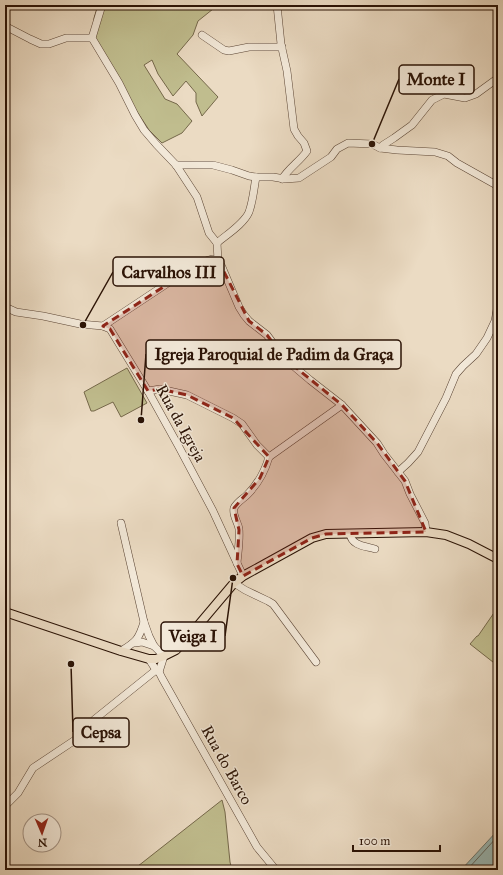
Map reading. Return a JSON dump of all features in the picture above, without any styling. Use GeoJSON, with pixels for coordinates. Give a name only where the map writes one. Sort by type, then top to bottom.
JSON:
{"type":"FeatureCollection","features":[{"type":"Feature","properties":{"kind":"main road"},"geometry":{"type":"LineString","coordinates":[[5,612],[121,652],[149,659],[156,659],[176,650],[234,583],[243,576],[312,538],[326,534],[426,532],[446,534],[498,559]]}},
{"type":"Feature","properties":{"kind":"street"},"geometry":{"type":"LineString","coordinates":[[102,5],[92,38],[144,130],[176,165],[197,197],[209,233],[216,243],[218,260],[239,307],[249,321],[267,335],[284,358],[342,405],[377,443],[405,481],[425,523],[426,532]]}},
{"type":"Feature","properties":{"kind":"street"},"geometry":{"type":"LineString","coordinates":[[277,5],[294,129],[304,143],[306,151],[302,158],[285,174],[282,179]]}},
{"type":"Feature","properties":{"kind":"street"},"geometry":{"type":"LineString","coordinates":[[5,26],[41,44],[49,44],[66,38],[92,38]]}},
{"type":"Feature","properties":{"kind":"street"},"geometry":{"type":"LineString","coordinates":[[202,35],[224,50],[228,51],[249,47],[282,46]]}},
{"type":"Feature","properties":{"kind":"street"},"geometry":{"type":"LineString","coordinates":[[380,148],[412,125],[432,100],[444,94],[465,98],[476,94],[498,78]]}},
{"type":"Feature","properties":{"kind":"street"},"geometry":{"type":"LineString","coordinates":[[176,165],[213,165],[249,176],[274,177],[282,179],[299,178],[331,158],[337,149],[348,143],[372,144],[380,148],[435,152],[448,156],[457,163],[498,186]]}},
{"type":"Feature","properties":{"kind":"street"},"geometry":{"type":"LineString","coordinates":[[216,243],[239,224],[249,213],[256,177]]}},
{"type":"Feature","properties":{"kind":"street"},"geometry":{"type":"LineString","coordinates":[[5,307],[16,312],[80,324],[103,326],[202,262],[212,259],[218,260]]}},
{"type":"Feature","properties":{"kind":"street"},"geometry":{"type":"LineString","coordinates":[[398,472],[418,452],[446,398],[456,374],[476,354],[487,338],[495,321],[498,304]]}},
{"type":"Feature","properties":{"kind":"street","name":"Rua da Igreja"},"geometry":{"type":"LineString","coordinates":[[103,326],[110,329],[148,391],[213,511],[243,576]]}},
{"type":"Feature","properties":{"kind":"street"},"geometry":{"type":"LineString","coordinates":[[148,391],[160,389],[187,395],[233,418],[242,424],[257,445],[269,457]]}},
{"type":"Feature","properties":{"kind":"street"},"geometry":{"type":"LineString","coordinates":[[237,564],[239,530],[234,515],[234,508],[240,500],[252,490],[264,471],[269,457],[342,405]]}},
{"type":"Feature","properties":{"kind":"street"},"geometry":{"type":"LineString","coordinates":[[5,806],[18,793],[33,768],[75,740],[95,719],[158,671],[164,656],[154,646],[144,622],[121,523]]}},
{"type":"Feature","properties":{"kind":"street"},"geometry":{"type":"LineString","coordinates":[[350,534],[354,542],[375,549]]}},
{"type":"Feature","properties":{"kind":"street"},"geometry":{"type":"LineString","coordinates":[[234,583],[273,604],[316,662]]}},
{"type":"Feature","properties":{"kind":"street"},"geometry":{"type":"LineString","coordinates":[[121,652],[134,643],[144,622]]}},
{"type":"Feature","properties":{"kind":"street"},"geometry":{"type":"LineString","coordinates":[[134,643],[142,642],[154,646]]}},
{"type":"Feature","properties":{"kind":"street","name":"Rua do Barco"},"geometry":{"type":"LineString","coordinates":[[149,659],[158,671],[257,847],[276,870]]}},
{"type":"Feature","properties":{"kind":"highlighted area"},"geometry":{"type":"Polygon","coordinates":[[[218,260],[249,321],[267,335],[284,358],[342,405],[377,443],[405,481],[426,532],[326,534],[312,538],[243,576],[237,564],[239,530],[234,508],[260,478],[269,457],[233,418],[187,395],[160,389],[148,391],[110,329],[103,326],[202,262],[218,260]]]}},
{"type":"Feature","properties":{"kind":"shaded area"},"geometry":{"type":"Polygon","coordinates":[[[98,5],[218,5],[198,21],[193,35],[177,54],[218,97],[202,116],[196,102],[196,93],[186,81],[173,96],[158,74],[152,60],[144,65],[165,99],[177,104],[192,121],[182,133],[162,143],[149,130],[134,107],[95,38],[94,18],[98,5]]]}},
{"type":"Feature","properties":{"kind":"shaded area"},"geometry":{"type":"Polygon","coordinates":[[[127,368],[147,403],[121,417],[113,402],[91,411],[84,392],[127,368]]]}},
{"type":"Feature","properties":{"kind":"shaded area"},"geometry":{"type":"Polygon","coordinates":[[[498,607],[498,666],[470,644],[478,636],[498,607]]]}},
{"type":"Feature","properties":{"kind":"shaded area"},"geometry":{"type":"Polygon","coordinates":[[[222,800],[225,812],[231,866],[228,870],[133,870],[222,800]]]}},
{"type":"Feature","properties":{"kind":"water"},"geometry":{"type":"Polygon","coordinates":[[[498,830],[498,870],[461,870],[498,830]]]}},
{"type":"Feature","properties":{"kind":"place","name":"Monte I"},"geometry":{"type":"Point","coordinates":[372,144]}},
{"type":"Feature","properties":{"kind":"place","name":"Carvalhos III"},"geometry":{"type":"Point","coordinates":[83,325]}},
{"type":"Feature","properties":{"kind":"place","name":"Igreja Paroquial de Padim da Graça"},"geometry":{"type":"Point","coordinates":[141,420]}},
{"type":"Feature","properties":{"kind":"place","name":"Veiga I"},"geometry":{"type":"Point","coordinates":[233,578]}},
{"type":"Feature","properties":{"kind":"place","name":"Cepsa"},"geometry":{"type":"Point","coordinates":[71,664]}}]}
